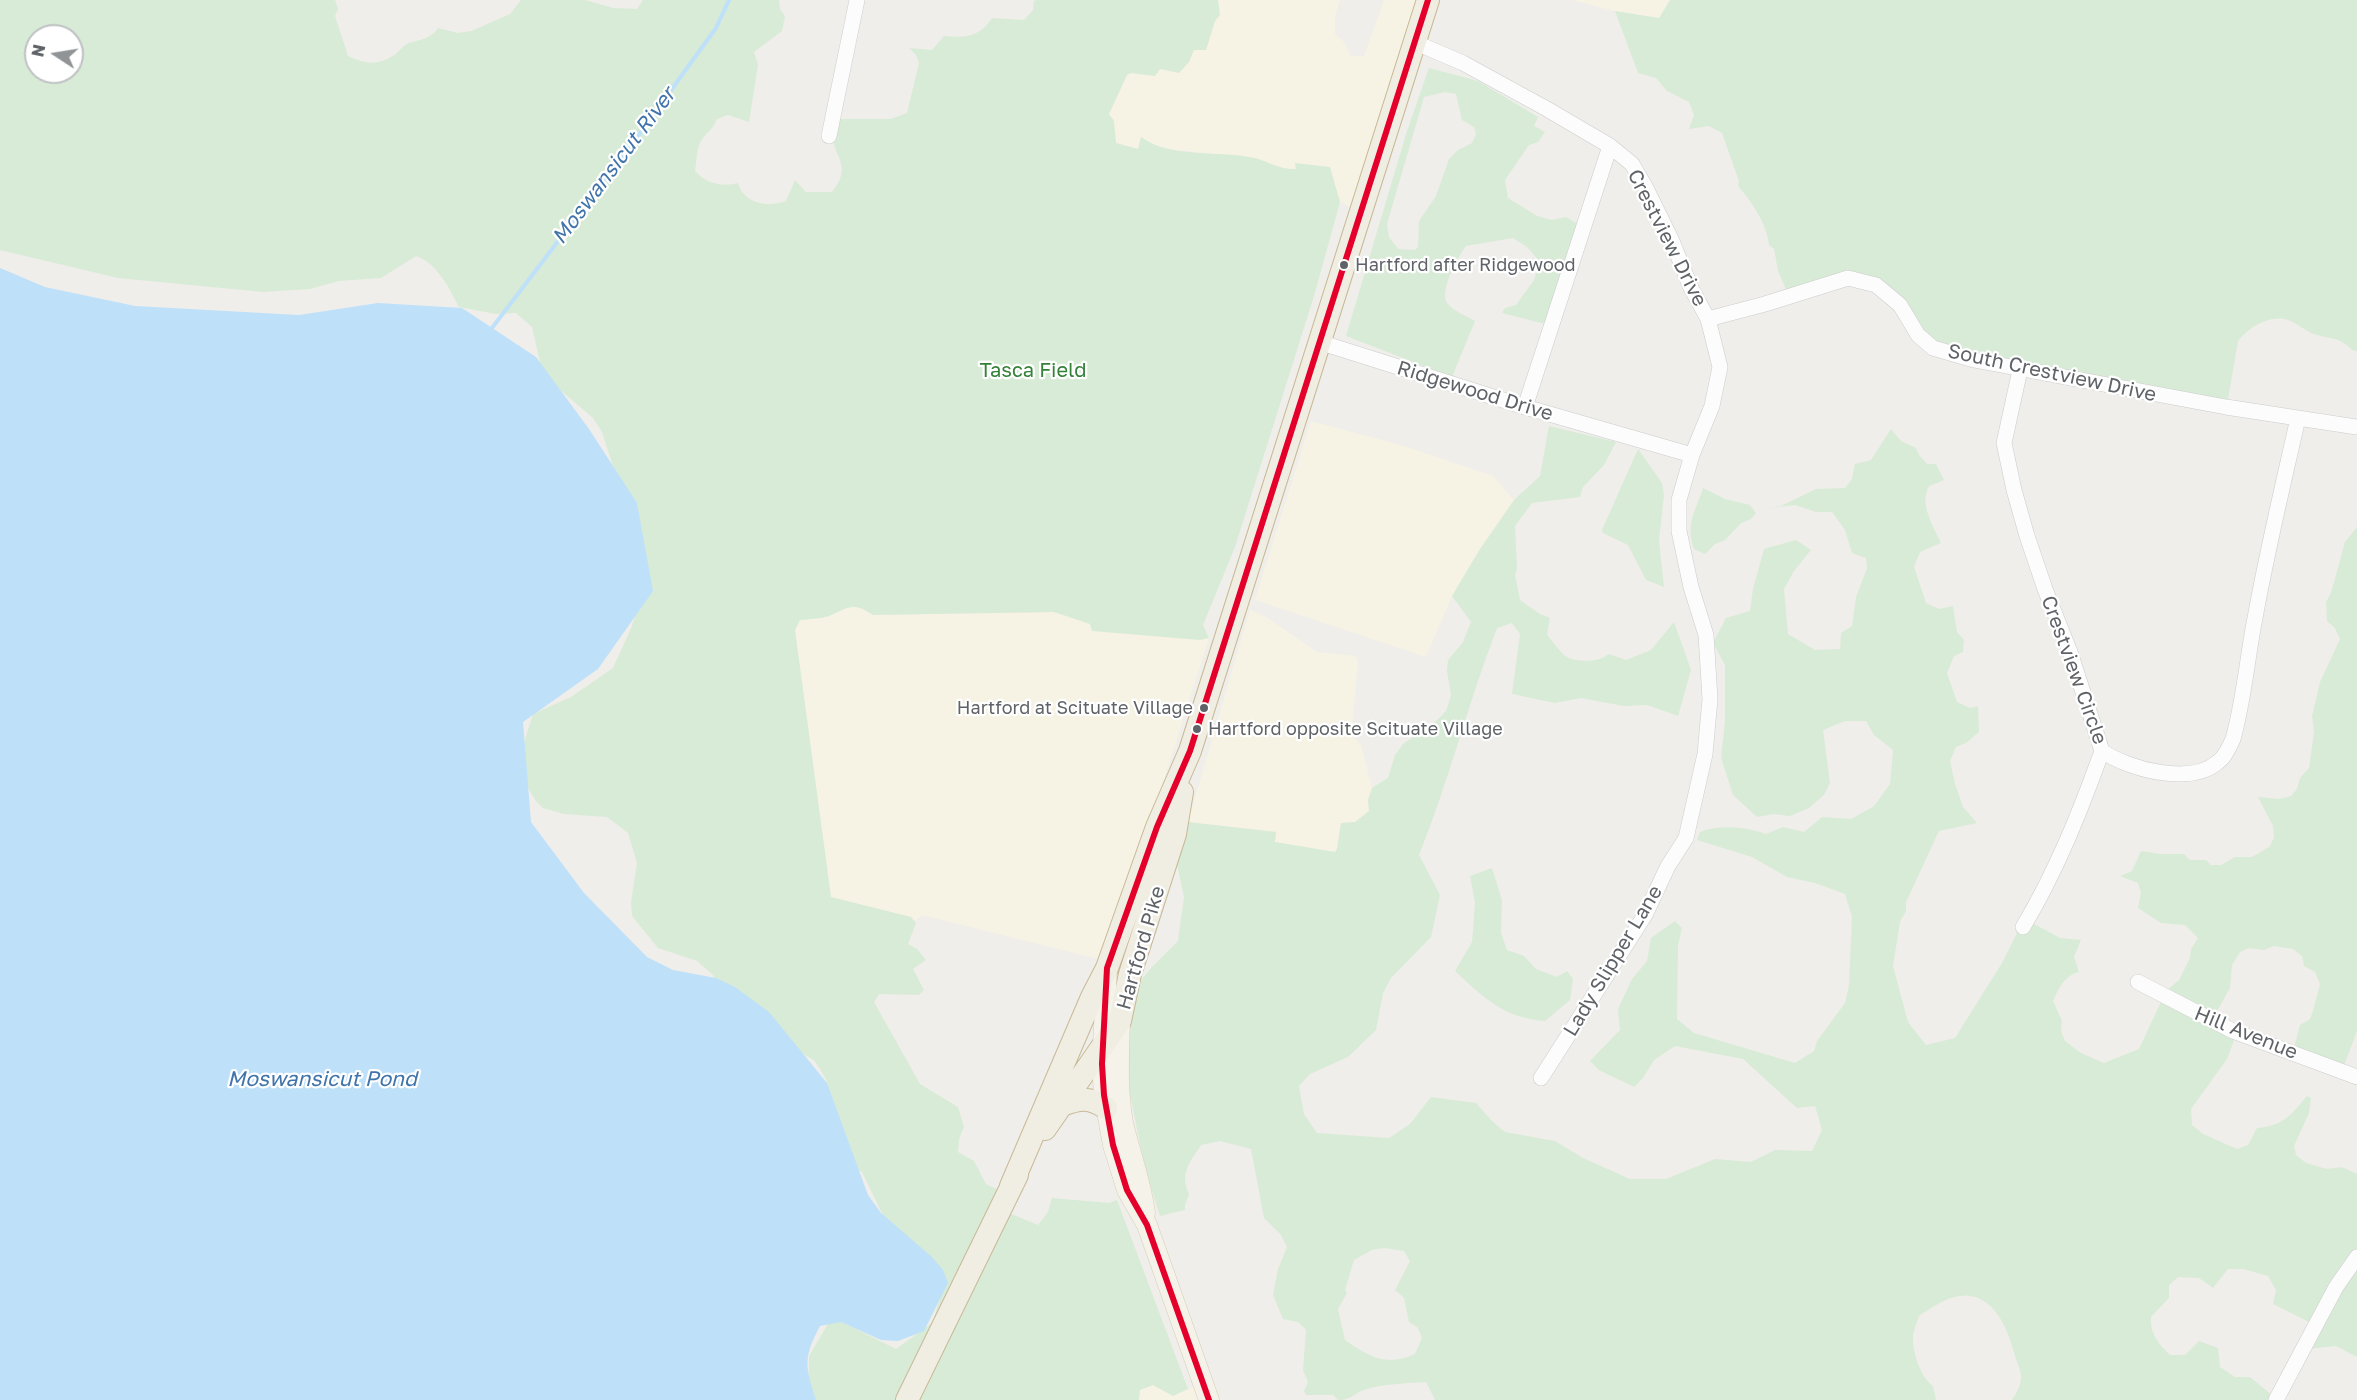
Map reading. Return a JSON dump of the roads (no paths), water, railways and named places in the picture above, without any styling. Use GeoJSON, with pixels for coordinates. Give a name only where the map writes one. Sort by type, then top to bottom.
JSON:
{"type":"FeatureCollection","features":[{"type":"Feature","properties":{"kind":"highway","name":"Hartford Pike"},"geometry":{"type":"LineString","coordinates":[[1011,1186],[1043,1131],[1120,1021],[1130,974],[1174,834],[1190,751],[1428,0]]}},
{"type":"Feature","properties":{"kind":"highway","name":"Hartford Pike"},"geometry":{"type":"LineString","coordinates":[[907,1400],[1011,1186],[1092,997],[1107,968],[1157,827],[1190,751]]}},
{"type":"Feature","properties":{"kind":"highway"},"geometry":{"type":"LineString","coordinates":[[1062,1105],[1079,1099],[1088,1099],[1095,1100],[1106,1108]]}},
{"type":"Feature","properties":{"kind":"main road"},"geometry":{"type":"LineString","coordinates":[[1107,968],[1103,1046],[1106,1108],[1113,1145],[1127,1190],[1147,1226],[1209,1400]]}},
{"type":"Feature","properties":{"kind":"main road"},"geometry":{"type":"LineString","coordinates":[[1120,1021],[1118,1056],[1120,1101],[1129,1146],[1142,1188],[1147,1226]]}},
{"type":"Feature","properties":{"kind":"street"},"geometry":{"type":"LineString","coordinates":[[829,136],[857,0]]}},
{"type":"Feature","properties":{"kind":"street","name":"Crestview Drive"},"geometry":{"type":"LineString","coordinates":[[1414,42],[1463,63],[1610,146],[1632,164],[1672,241],[1691,288],[1708,319],[1720,367],[1712,406],[1692,455]]}},
{"type":"Feature","properties":{"kind":"street"},"geometry":{"type":"LineString","coordinates":[[1525,407],[1610,146]]}},
{"type":"Feature","properties":{"kind":"street","name":"South Crestview Drive"},"geometry":{"type":"LineString","coordinates":[[1708,319],[1848,278],[1876,285],[1900,305],[1918,334],[1933,348],[2020,370],[2357,427]]}},
{"type":"Feature","properties":{"kind":"street","name":"Ridgewood Drive"},"geometry":{"type":"LineString","coordinates":[[1319,342],[1525,407],[1692,455]]}},
{"type":"Feature","properties":{"kind":"street","name":"Crestview Circle"},"geometry":{"type":"LineString","coordinates":[[2020,370],[2004,443],[2027,536],[2070,652],[2102,751],[2112,758],[2142,770],[2178,774],[2202,770],[2218,762],[2232,743],[2240,714],[2268,553],[2298,418]]}},
{"type":"Feature","properties":{"kind":"street","name":"Lady Slipper Lane"},"geometry":{"type":"LineString","coordinates":[[1541,1078],[1645,915],[1668,866],[1686,838],[1705,754],[1710,699],[1706,635],[1691,587],[1679,531],[1679,500],[1692,455]]}},
{"type":"Feature","properties":{"kind":"street"},"geometry":{"type":"LineString","coordinates":[[2023,927],[2043,893],[2063,850],[2102,751]]}},
{"type":"Feature","properties":{"kind":"street","name":"Hill Avenue"},"geometry":{"type":"LineString","coordinates":[[2138,982],[2233,1031],[2357,1077]]}},
{"type":"Feature","properties":{"kind":"street"},"geometry":{"type":"LineString","coordinates":[[2276,1400],[2336,1287],[2357,1257]]}},
{"type":"Feature","properties":{"kind":"water","name":"Moswansicut Pond"},"geometry":{"type":"Polygon","coordinates":[[[0,268],[45,287],[135,306],[299,315],[378,303],[462,308],[536,357],[589,429],[637,503],[653,591],[598,669],[523,722],[531,822],[584,893],[647,957],[673,970],[716,978],[735,987],[769,1012],[827,1083],[868,1195],[881,1213],[932,1257],[943,1270],[948,1283],[924,1331],[898,1341],[881,1340],[841,1322],[820,1326],[807,1362],[816,1400],[0,1400],[0,268]]]}},
{"type":"Feature","properties":{"kind":"waterway","name":"Moswansicut River"},"geometry":{"type":"LineString","coordinates":[[492,328],[635,140],[716,28],[729,0]]}},
{"type":"Feature","properties":{"kind":"place","name":"Hartford after Ridgewood"},"geometry":{"type":"Point","coordinates":[1344,265]}},
{"type":"Feature","properties":{"kind":"place","name":"Hartford at Scituate Village"},"geometry":{"type":"Point","coordinates":[1204,708]}},
{"type":"Feature","properties":{"kind":"place","name":"Hartford opposite Scituate Village"},"geometry":{"type":"Point","coordinates":[1197,729]}},
{"type":"Feature","properties":{"kind":"park label","name":"Tasca Field"},"geometry":{"type":"Point","coordinates":[1033,371]}}]}
